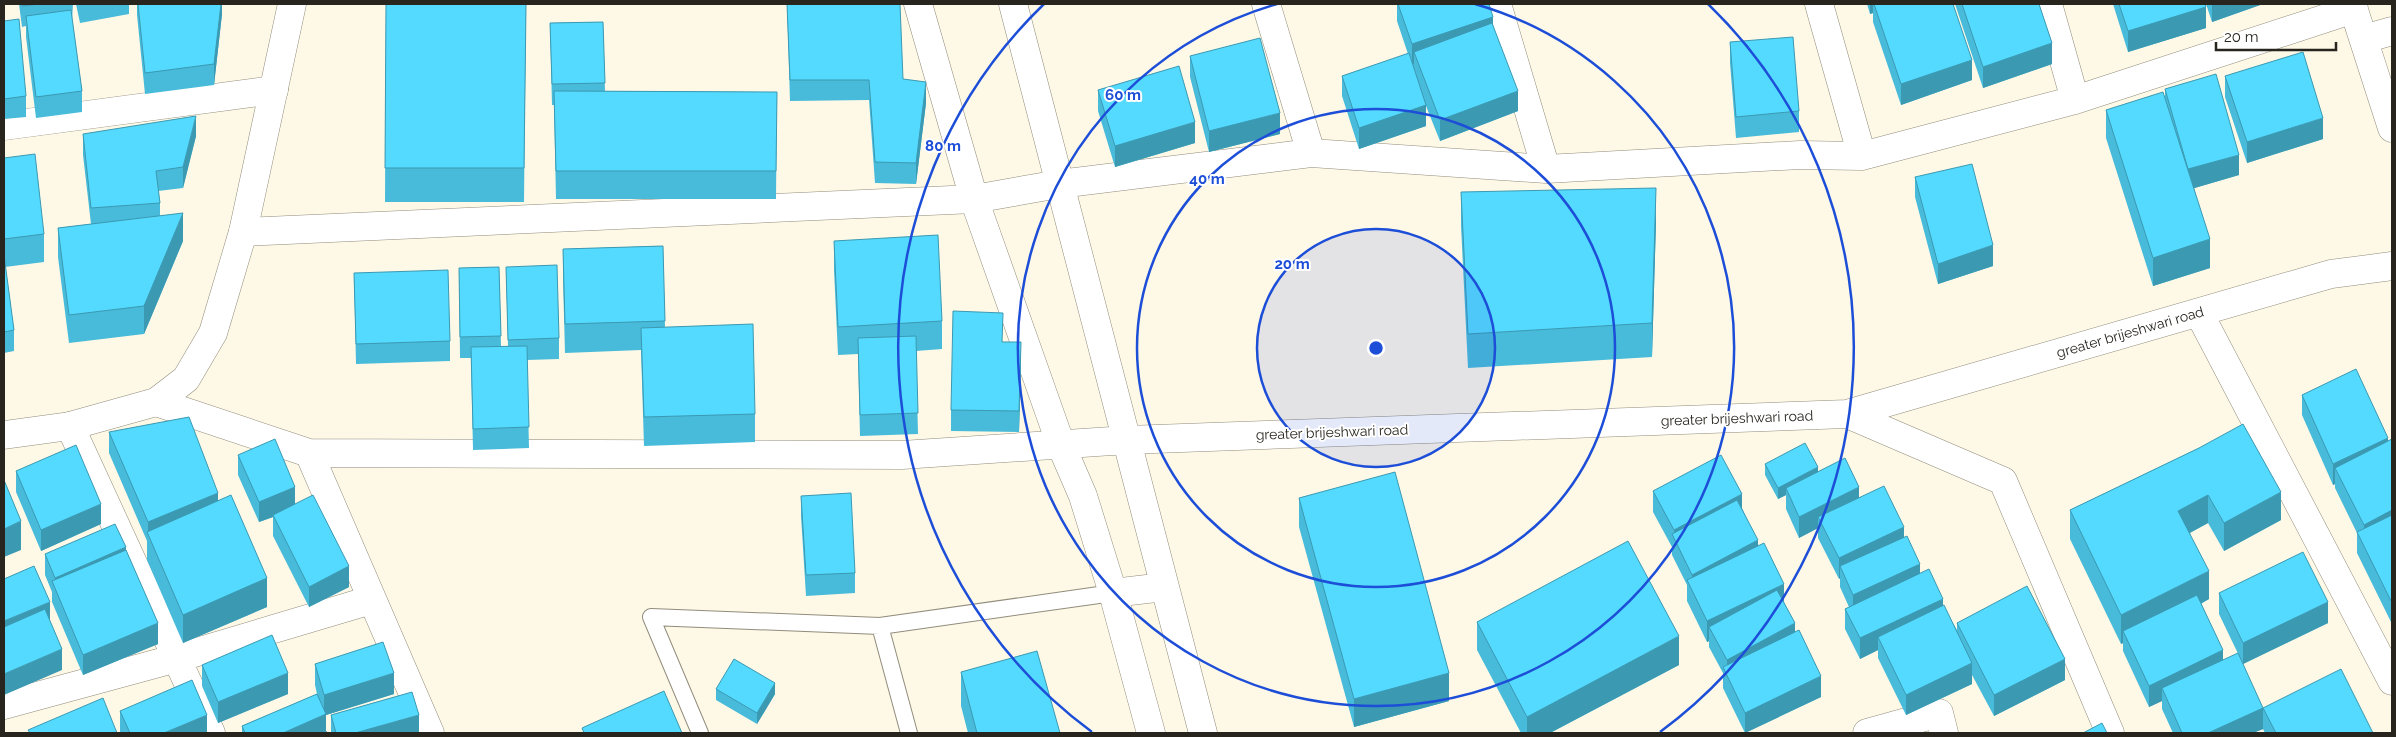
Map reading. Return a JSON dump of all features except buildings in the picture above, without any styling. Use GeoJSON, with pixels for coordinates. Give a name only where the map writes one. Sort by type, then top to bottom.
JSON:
{"type":"FeatureCollection","features":[{"type":"Feature","properties":{"kind":"street"},"geometry":{"type":"LineString","coordinates":[[4,435],[70,426],[156,402],[186,379],[213,333],[243,232],[292,4]]}},
{"type":"Feature","properties":{"kind":"street"},"geometry":{"type":"LineString","coordinates":[[918,4],[974,199],[1062,445],[1083,496],[1113,593],[1151,733]]}},
{"type":"Feature","properties":{"kind":"street"},"geometry":{"type":"LineString","coordinates":[[1013,4],[1202,733]]}},
{"type":"Feature","properties":{"kind":"street"},"geometry":{"type":"LineString","coordinates":[[1266,4],[1311,153]]}},
{"type":"Feature","properties":{"kind":"street"},"geometry":{"type":"LineString","coordinates":[[1497,4],[1546,169]]}},
{"type":"Feature","properties":{"kind":"street"},"geometry":{"type":"LineString","coordinates":[[1819,4],[1862,156]]}},
{"type":"Feature","properties":{"kind":"street"},"geometry":{"type":"LineString","coordinates":[[2048,4],[2075,100]]}},
{"type":"Feature","properties":{"kind":"street"},"geometry":{"type":"LineString","coordinates":[[243,232],[974,199],[1059,184],[1311,153],[1546,169],[1800,155],[1862,156],[2075,100],[2353,6],[2392,128]]}},
{"type":"Feature","properties":{"kind":"street"},"geometry":{"type":"LineString","coordinates":[[2364,39],[2392,31]]}},
{"type":"Feature","properties":{"kind":"street"},"geometry":{"type":"LineString","coordinates":[[4,126],[274,90]]}},
{"type":"Feature","properties":{"kind":"street","name":"greater brijeshwari road"},"geometry":{"type":"LineString","coordinates":[[156,402],[309,453],[902,455],[1127,440],[1847,414],[2332,274],[2392,266]]}},
{"type":"Feature","properties":{"kind":"street"},"geometry":{"type":"LineString","coordinates":[[2199,313],[2392,681]]}},
{"type":"Feature","properties":{"kind":"street"},"geometry":{"type":"LineString","coordinates":[[1847,414],[2003,481],[2110,733]]}},
{"type":"Feature","properties":{"kind":"street"},"geometry":{"type":"LineString","coordinates":[[70,426],[211,733]]}},
{"type":"Feature","properties":{"kind":"street"},"geometry":{"type":"LineString","coordinates":[[309,453],[430,733]]}},
{"type":"Feature","properties":{"kind":"street"},"geometry":{"type":"LineString","coordinates":[[1113,593],[1164,587]]}},
{"type":"Feature","properties":{"kind":"street"},"geometry":{"type":"LineString","coordinates":[[4,705],[177,658],[372,600]]}},
{"type":"Feature","properties":{"kind":"street"},"geometry":{"type":"LineString","coordinates":[[1867,733],[1939,713],[1944,733]]}},
{"type":"Feature","properties":{"kind":"lane"},"geometry":{"type":"LineString","coordinates":[[700,733],[652,617],[880,626],[1113,593]]}},
{"type":"Feature","properties":{"kind":"lane"},"geometry":{"type":"LineString","coordinates":[[880,626],[910,733]]}}]}
